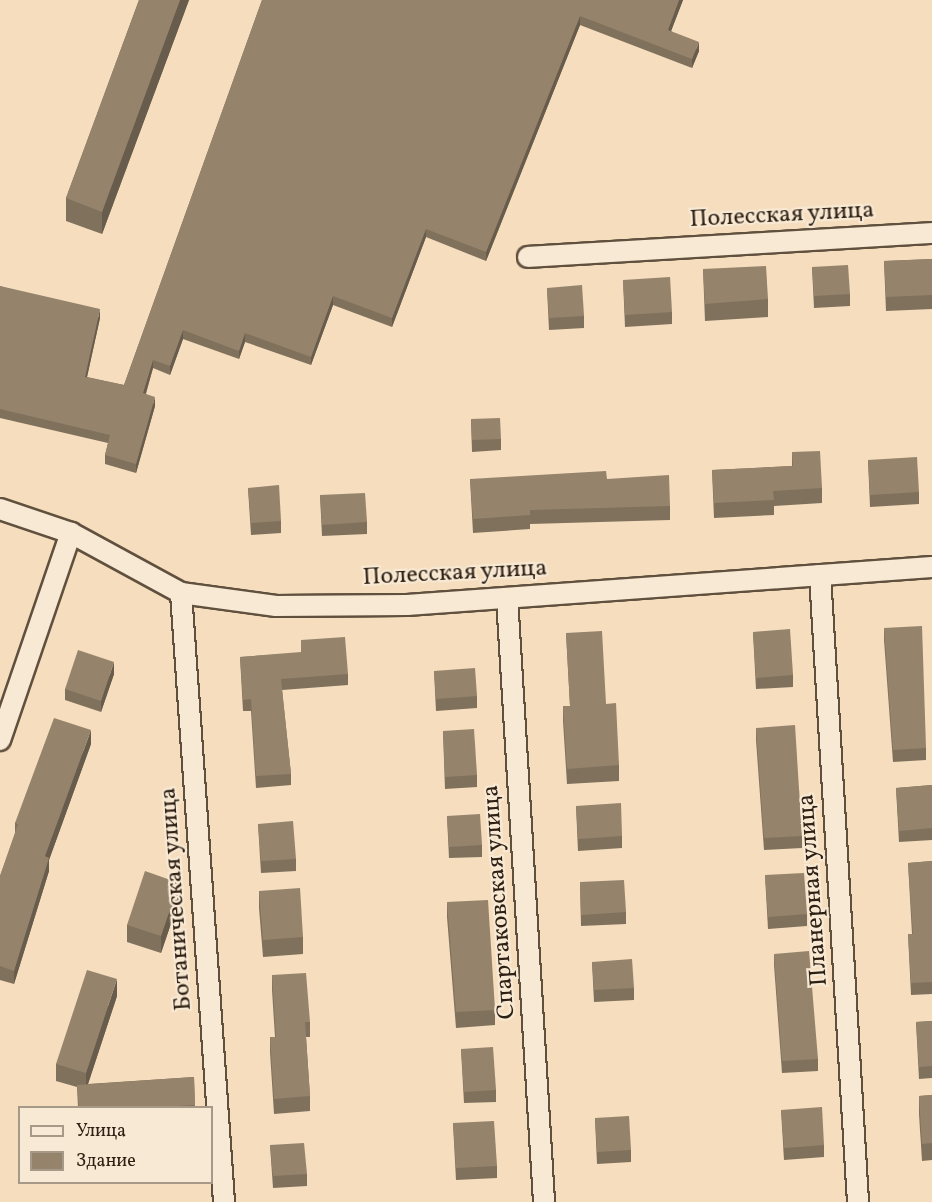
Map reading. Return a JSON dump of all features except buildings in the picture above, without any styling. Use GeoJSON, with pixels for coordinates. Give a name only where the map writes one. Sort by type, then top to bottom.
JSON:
{"type":"FeatureCollection","features":[{"type":"Feature","properties":{"kind":"street","name":"Полесская улица"},"geometry":{"type":"LineString","coordinates":[[528,257],[932,233]]}},
{"type":"Feature","properties":{"kind":"street","name":"Полесская улица"},"geometry":{"type":"LineString","coordinates":[[0,509],[71,533],[181,593],[276,606],[407,605],[932,567]]}},
{"type":"Feature","properties":{"kind":"street"},"geometry":{"type":"LineString","coordinates":[[0,740],[71,533]]}},
{"type":"Feature","properties":{"kind":"street","name":"Планерная улица"},"geometry":{"type":"LineString","coordinates":[[820,576],[858,1202]]}},
{"type":"Feature","properties":{"kind":"street","name":"Ботаническая улица"},"geometry":{"type":"LineString","coordinates":[[181,593],[224,1202]]}},
{"type":"Feature","properties":{"kind":"street","name":"Спартаковская улица"},"geometry":{"type":"LineString","coordinates":[[507,598],[544,1202]]}}]}
